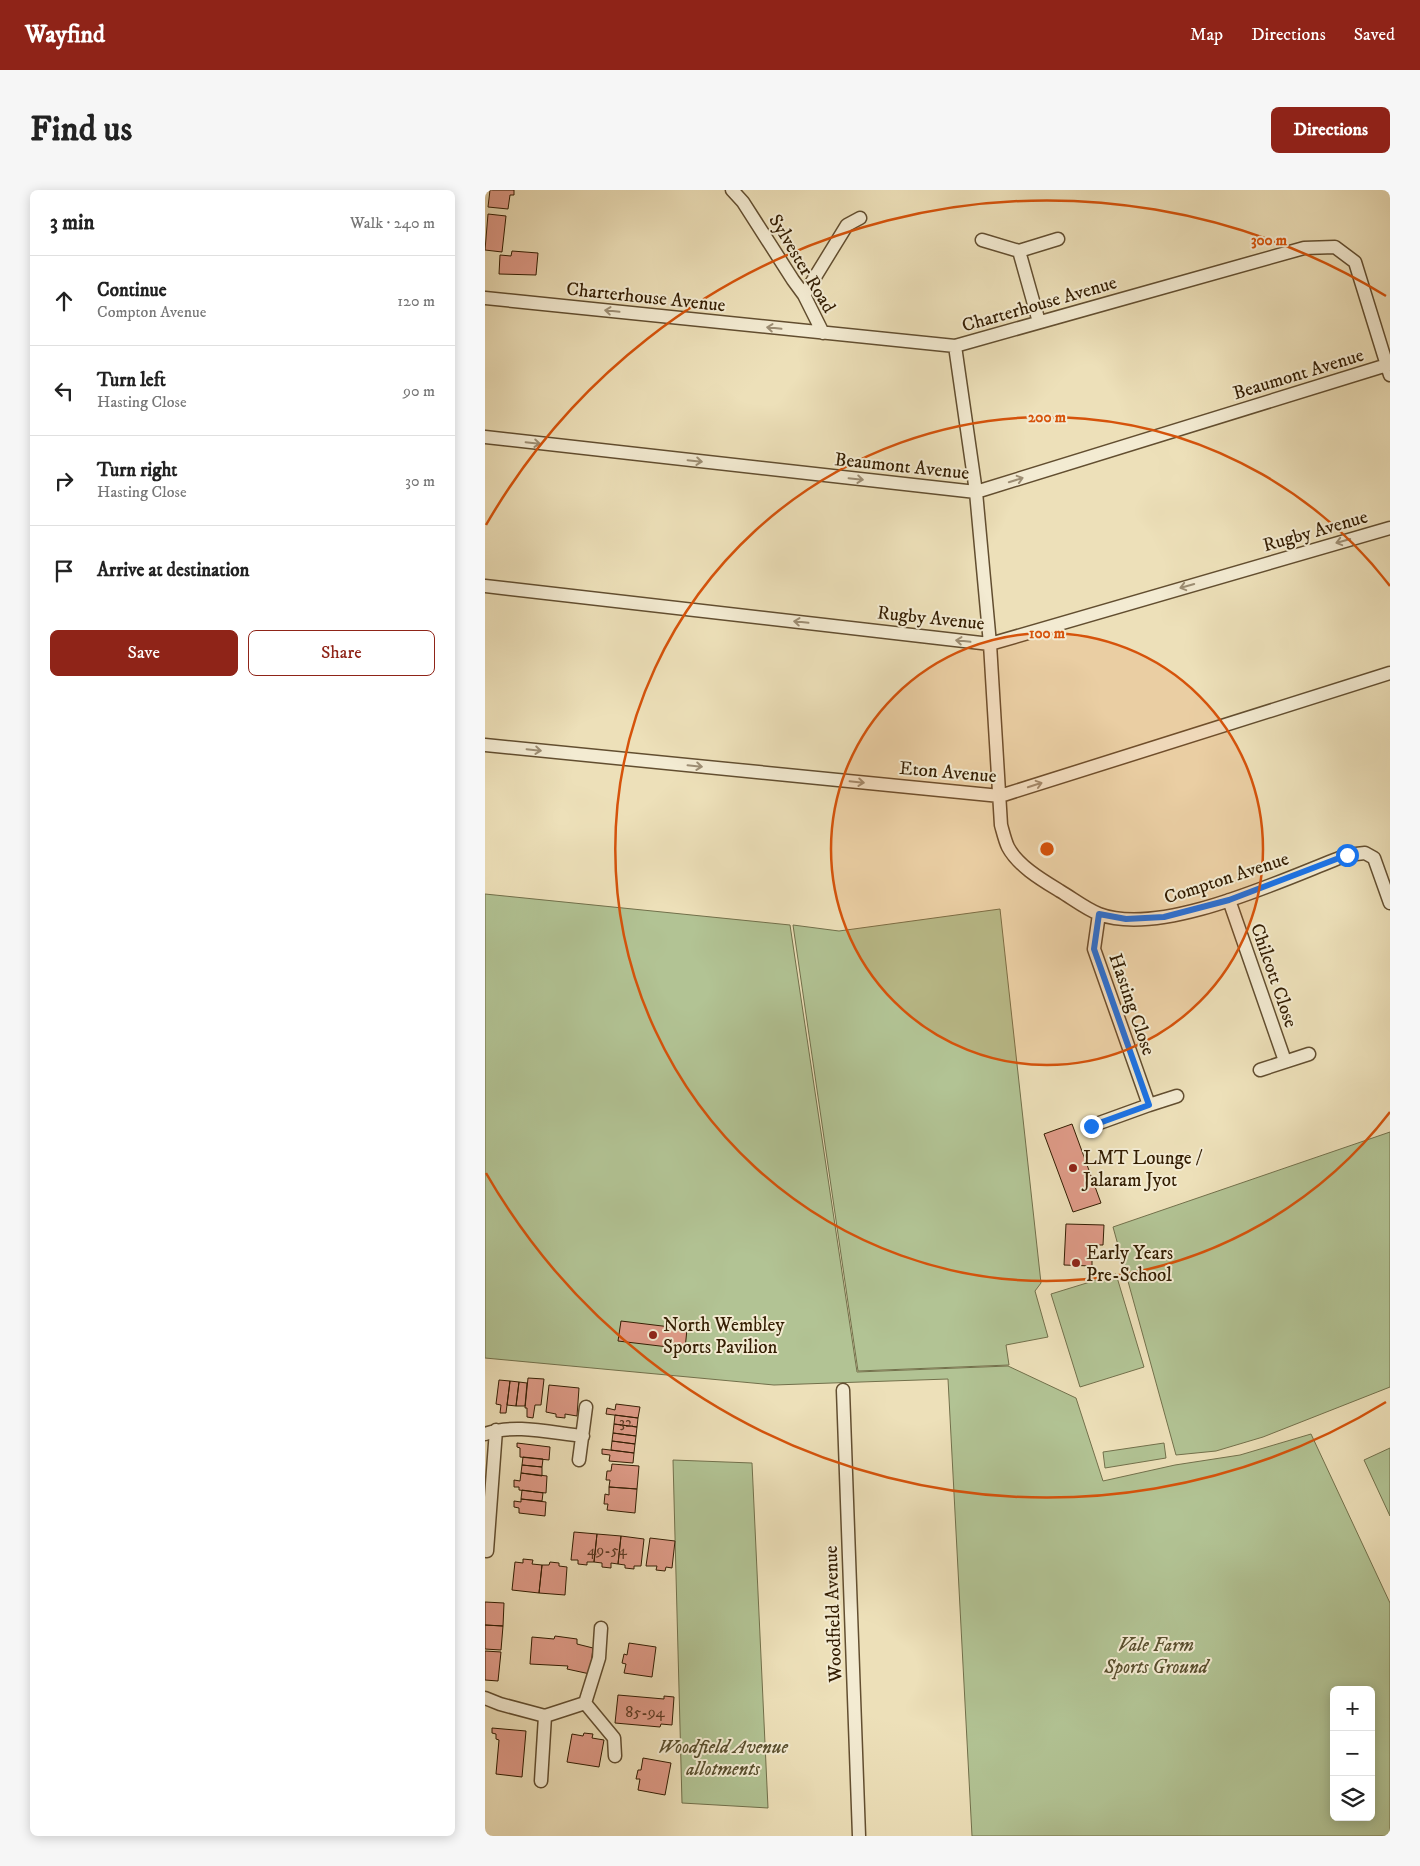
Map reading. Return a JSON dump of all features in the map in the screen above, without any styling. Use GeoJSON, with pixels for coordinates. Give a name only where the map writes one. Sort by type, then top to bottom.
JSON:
{"type":"FeatureCollection","features":[{"type":"Feature","properties":{"kind":"street","name":"Sylvester Road"},"geometry":{"type":"LineString","coordinates":[[732,190],[743,202],[793,280],[805,295],[823,333]]}},
{"type":"Feature","properties":{"kind":"street"},"geometry":{"type":"LineString","coordinates":[[805,295],[847,225],[860,218]]}},
{"type":"Feature","properties":{"kind":"street"},"geometry":{"type":"LineString","coordinates":[[982,240],[1019,251],[1058,239]]}},
{"type":"Feature","properties":{"kind":"street","name":"Charterhouse Avenue"},"geometry":{"type":"LineString","coordinates":[[485,298],[955,346],[1304,248],[1335,246],[1355,262],[1388,370]]}},
{"type":"Feature","properties":{"kind":"street"},"geometry":{"type":"LineString","coordinates":[[1019,251],[1039,322]]}},
{"type":"Feature","properties":{"kind":"street","name":"Compton Avenue"},"geometry":{"type":"LineString","coordinates":[[955,346],[976,492],[990,644],[1001,825],[1008,847],[1023,865],[1099,914],[1126,919],[1164,917],[1229,900],[1347,855],[1365,854],[1374,858],[1390,903]]}},
{"type":"Feature","properties":{"kind":"street","name":"Beaumont Avenue"},"geometry":{"type":"LineString","coordinates":[[485,437],[976,492],[1388,370]]}},
{"type":"Feature","properties":{"kind":"street","name":"Rugby Avenue"},"geometry":{"type":"LineString","coordinates":[[485,586],[990,644],[1390,528]]}},
{"type":"Feature","properties":{"kind":"street","name":"Eton Avenue"},"geometry":{"type":"LineString","coordinates":[[485,745],[1000,796],[1390,672]]}},
{"type":"Feature","properties":{"kind":"street","name":"Chilcott Close"},"geometry":{"type":"LineString","coordinates":[[1229,900],[1285,1061]]}},
{"type":"Feature","properties":{"kind":"street","name":"Hasting Close"},"geometry":{"type":"LineString","coordinates":[[1099,914],[1094,949],[1149,1105]]}},
{"type":"Feature","properties":{"kind":"street"},"geometry":{"type":"LineString","coordinates":[[1259,1070],[1309,1054]]}},
{"type":"Feature","properties":{"kind":"street"},"geometry":{"type":"LineString","coordinates":[[1091,1126],[1177,1096]]}},
{"type":"Feature","properties":{"kind":"street","name":"Woodfield Avenue"},"geometry":{"type":"LineString","coordinates":[[843,1390],[859,1836]]}},
{"type":"Feature","properties":{"kind":"street"},"geometry":{"type":"LineString","coordinates":[[579,1460],[586,1408]]}},
{"type":"Feature","properties":{"kind":"street"},"geometry":{"type":"LineString","coordinates":[[487,1551],[491,1432],[524,1430],[583,1436]]}},
{"type":"Feature","properties":{"kind":"street"},"geometry":{"type":"LineString","coordinates":[[585,1703],[599,1658],[601,1628]]}},
{"type":"Feature","properties":{"kind":"street"},"geometry":{"type":"LineString","coordinates":[[485,1698],[545,1716],[585,1703]]}},
{"type":"Feature","properties":{"kind":"street"},"geometry":{"type":"LineString","coordinates":[[585,1703],[614,1738],[615,1756]]}},
{"type":"Feature","properties":{"kind":"street"},"geometry":{"type":"LineString","coordinates":[[541,1781],[545,1716]]}},
{"type":"Feature","properties":{"kind":"green space","name":"Vale Farm Sports Ground"},"geometry":{"type":"Polygon","coordinates":[[[485,894],[790,925],[857,1372],[1008,1366],[1076,1398],[1103,1481],[1175,1465],[1240,1455],[1311,1434],[1390,1603],[1390,1836],[972,1836],[948,1379],[774,1385],[485,1358],[485,894]]]}},
{"type":"Feature","properties":{"kind":"green space"},"geometry":{"type":"Polygon","coordinates":[[[1000,909],[1041,1283],[1035,1291],[1048,1337],[1006,1345],[1009,1365],[858,1371],[793,925],[839,931],[1000,909]]]}},
{"type":"Feature","properties":{"kind":"green space"},"geometry":{"type":"Polygon","coordinates":[[[1390,1132],[1390,1387],[1263,1437],[1216,1451],[1176,1455],[1113,1227],[1390,1132]]]}},
{"type":"Feature","properties":{"kind":"green space"},"geometry":{"type":"Polygon","coordinates":[[[1116,1274],[1144,1367],[1080,1387],[1051,1294],[1116,1274]]]}},
{"type":"Feature","properties":{"kind":"green space"},"geometry":{"type":"Polygon","coordinates":[[[1164,1443],[1166,1458],[1105,1468],[1103,1452],[1164,1443]]]}},
{"type":"Feature","properties":{"kind":"green space"},"geometry":{"type":"Polygon","coordinates":[[[1390,1448],[1390,1516],[1364,1460],[1390,1448]]]}},
{"type":"Feature","properties":{"kind":"green space","name":"Woodfield Avenue allotments"},"geometry":{"type":"Polygon","coordinates":[[[673,1460],[752,1463],[768,1808],[682,1803],[673,1460]]]}},
{"type":"Feature","properties":{"kind":"building"},"geometry":{"type":"Polygon","coordinates":[[[490,190],[514,190],[514,195],[510,195],[508,209],[488,207],[490,190]]]}},
{"type":"Feature","properties":{"kind":"building"},"geometry":{"type":"Polygon","coordinates":[[[488,214],[506,216],[502,252],[485,250],[488,214]]]}},
{"type":"Feature","properties":{"kind":"building"},"geometry":{"type":"Polygon","coordinates":[[[512,251],[538,253],[536,275],[499,274],[500,255],[511,256],[512,251]]]}},
{"type":"Feature","properties":{"kind":"building","name":"LMT Lounge / Jalaram Jyot"},"geometry":{"type":"Polygon","coordinates":[[[1072,1124],[1101,1203],[1073,1212],[1044,1134],[1072,1124]]]}},
{"type":"Feature","properties":{"kind":"building"},"geometry":{"type":"Polygon","coordinates":[[[1066,1224],[1104,1225],[1103,1245],[1092,1245],[1092,1266],[1064,1265],[1066,1224]]]}},
{"type":"Feature","properties":{"kind":"building","name":"North Wembley Sports Pavilion"},"geometry":{"type":"Polygon","coordinates":[[[621,1321],[687,1329],[685,1349],[618,1341],[621,1321]]]}},
{"type":"Feature","properties":{"kind":"building"},"geometry":{"type":"Polygon","coordinates":[[[528,1378],[544,1379],[541,1405],[535,1405],[533,1418],[527,1417],[527,1408],[525,1408],[528,1378]]]}},
{"type":"Feature","properties":{"kind":"building"},"geometry":{"type":"Polygon","coordinates":[[[499,1380],[510,1381],[506,1413],[500,1413],[501,1405],[496,1404],[499,1380]]]}},
{"type":"Feature","properties":{"kind":"building"},"geometry":{"type":"Polygon","coordinates":[[[510,1381],[519,1382],[516,1406],[507,1405],[510,1381]]]}},
{"type":"Feature","properties":{"kind":"building"},"geometry":{"type":"Polygon","coordinates":[[[519,1382],[527,1383],[525,1406],[516,1406],[519,1382]]]}},
{"type":"Feature","properties":{"kind":"building"},"geometry":{"type":"Polygon","coordinates":[[[549,1385],[579,1388],[577,1416],[565,1414],[565,1418],[556,1417],[556,1414],[546,1412],[549,1385]]]}},
{"type":"Feature","properties":{"kind":"building"},"geometry":{"type":"Polygon","coordinates":[[[616,1404],[640,1407],[638,1418],[606,1414],[607,1408],[615,1410],[616,1404]]]}},
{"type":"Feature","properties":{"kind":"building"},"geometry":{"type":"Polygon","coordinates":[[[615,1415],[638,1418],[637,1427],[614,1424],[615,1415]]]}},
{"type":"Feature","properties":{"kind":"building"},"geometry":{"type":"Polygon","coordinates":[[[614,1424],[637,1427],[636,1436],[613,1433],[614,1424]]]}},
{"type":"Feature","properties":{"kind":"building"},"geometry":{"type":"Polygon","coordinates":[[[613,1433],[636,1436],[635,1444],[612,1441],[613,1433]]]}},
{"type":"Feature","properties":{"kind":"building"},"geometry":{"type":"Polygon","coordinates":[[[612,1441],[635,1444],[634,1453],[611,1450],[612,1441]]]}},
{"type":"Feature","properties":{"kind":"building"},"geometry":{"type":"Polygon","coordinates":[[[517,1443],[550,1447],[549,1460],[520,1457],[520,1448],[517,1447],[517,1443]]]}},
{"type":"Feature","properties":{"kind":"building"},"geometry":{"type":"Polygon","coordinates":[[[602,1449],[634,1453],[633,1463],[609,1461],[610,1455],[602,1454],[602,1449]]]}},
{"type":"Feature","properties":{"kind":"building"},"geometry":{"type":"Polygon","coordinates":[[[523,1457],[543,1459],[542,1467],[522,1465],[523,1457]]]}},
{"type":"Feature","properties":{"kind":"building"},"geometry":{"type":"Polygon","coordinates":[[[612,1464],[639,1466],[637,1489],[609,1487],[610,1480],[606,1480],[607,1471],[611,1471],[612,1464]]]}},
{"type":"Feature","properties":{"kind":"building"},"geometry":{"type":"Polygon","coordinates":[[[522,1465],[542,1467],[542,1476],[521,1473],[522,1465]]]}},
{"type":"Feature","properties":{"kind":"building"},"geometry":{"type":"Polygon","coordinates":[[[521,1473],[547,1476],[546,1493],[519,1490],[519,1487],[514,1487],[514,1480],[520,1481],[521,1473]]]}},
{"type":"Feature","properties":{"kind":"building"},"geometry":{"type":"Polygon","coordinates":[[[609,1487],[637,1489],[635,1513],[607,1510],[608,1504],[604,1504],[605,1494],[609,1495],[609,1487]]]}},
{"type":"Feature","properties":{"kind":"building"},"geometry":{"type":"Polygon","coordinates":[[[522,1490],[543,1493],[542,1501],[521,1499],[522,1490]]]}},
{"type":"Feature","properties":{"kind":"building"},"geometry":{"type":"Polygon","coordinates":[[[521,1499],[546,1502],[545,1516],[519,1513],[519,1508],[514,1507],[514,1501],[521,1502],[521,1499]]]}},
{"type":"Feature","properties":{"kind":"building"},"geometry":{"type":"Polygon","coordinates":[[[574,1532],[597,1534],[594,1562],[587,1562],[587,1565],[578,1564],[578,1560],[571,1560],[574,1532]]]}},
{"type":"Feature","properties":{"kind":"building"},"geometry":{"type":"Polygon","coordinates":[[[597,1534],[621,1536],[618,1564],[611,1563],[611,1568],[602,1567],[602,1563],[594,1562],[597,1534]]]}},
{"type":"Feature","properties":{"kind":"building"},"geometry":{"type":"Polygon","coordinates":[[[621,1536],[644,1539],[641,1566],[634,1566],[634,1569],[625,1568],[625,1565],[618,1564],[621,1536]]]}},
{"type":"Feature","properties":{"kind":"building"},"geometry":{"type":"Polygon","coordinates":[[[650,1538],[675,1541],[672,1568],[666,1567],[665,1571],[656,1570],[657,1566],[646,1566],[650,1538]]]}},
{"type":"Feature","properties":{"kind":"building"},"geometry":{"type":"Polygon","coordinates":[[[523,1559],[533,1560],[532,1564],[542,1565],[539,1593],[512,1590],[515,1562],[523,1563],[523,1559]]]}},
{"type":"Feature","properties":{"kind":"building"},"geometry":{"type":"Polygon","coordinates":[[[550,1562],[559,1563],[559,1566],[567,1567],[565,1595],[539,1593],[542,1565],[549,1565],[550,1562]]]}},
{"type":"Feature","properties":{"kind":"building"},"geometry":{"type":"Polygon","coordinates":[[[485,1602],[504,1603],[503,1626],[485,1625],[485,1602]]]}},
{"type":"Feature","properties":{"kind":"building"},"geometry":{"type":"Polygon","coordinates":[[[485,1625],[503,1626],[501,1650],[485,1649],[485,1625]]]}},
{"type":"Feature","properties":{"kind":"building"},"geometry":{"type":"Polygon","coordinates":[[[555,1636],[577,1639],[577,1644],[593,1648],[590,1674],[567,1669],[568,1666],[530,1664],[532,1637],[554,1639],[555,1636]]]}},
{"type":"Feature","properties":{"kind":"building"},"geometry":{"type":"Polygon","coordinates":[[[629,1643],[656,1647],[652,1677],[624,1673],[626,1664],[622,1663],[624,1654],[627,1655],[629,1643]]]}},
{"type":"Feature","properties":{"kind":"building"},"geometry":{"type":"Polygon","coordinates":[[[485,1651],[501,1652],[498,1681],[485,1680],[485,1651]]]}},
{"type":"Feature","properties":{"kind":"building"},"geometry":{"type":"Polygon","coordinates":[[[618,1695],[664,1699],[664,1696],[674,1697],[672,1725],[661,1724],[660,1727],[615,1723],[618,1695]]]}},
{"type":"Feature","properties":{"kind":"building"},"geometry":{"type":"Polygon","coordinates":[[[492,1728],[526,1731],[522,1777],[496,1774],[499,1740],[496,1739],[496,1734],[492,1733],[492,1728]]]}},
{"type":"Feature","properties":{"kind":"building"},"geometry":{"type":"Polygon","coordinates":[[[584,1733],[593,1734],[592,1738],[604,1740],[599,1767],[567,1762],[572,1734],[583,1736],[584,1733]]]}},
{"type":"Feature","properties":{"kind":"building"},"geometry":{"type":"Polygon","coordinates":[[[643,1758],[671,1763],[665,1795],[638,1790],[640,1779],[636,1779],[638,1770],[641,1770],[643,1758]]]}},
{"type":"Feature","properties":{"kind":"place","name":"LMT Lounge / Jalaram Jyot"},"geometry":{"type":"Point","coordinates":[1073,1168]}},
{"type":"Feature","properties":{"kind":"place","name":"Early Years Pre-School"},"geometry":{"type":"Point","coordinates":[1076,1263]}},
{"type":"Feature","properties":{"kind":"place","name":"North Wembley Sports Pavilion"},"geometry":{"type":"Point","coordinates":[653,1335]}},
{"type":"Feature","properties":{"kind":"route"},"geometry":{"type":"LineString","coordinates":[[1091,1126],[1149,1105],[1094,949],[1099,914],[1126,919],[1164,917],[1229,900],[1347,855]]}}]}
